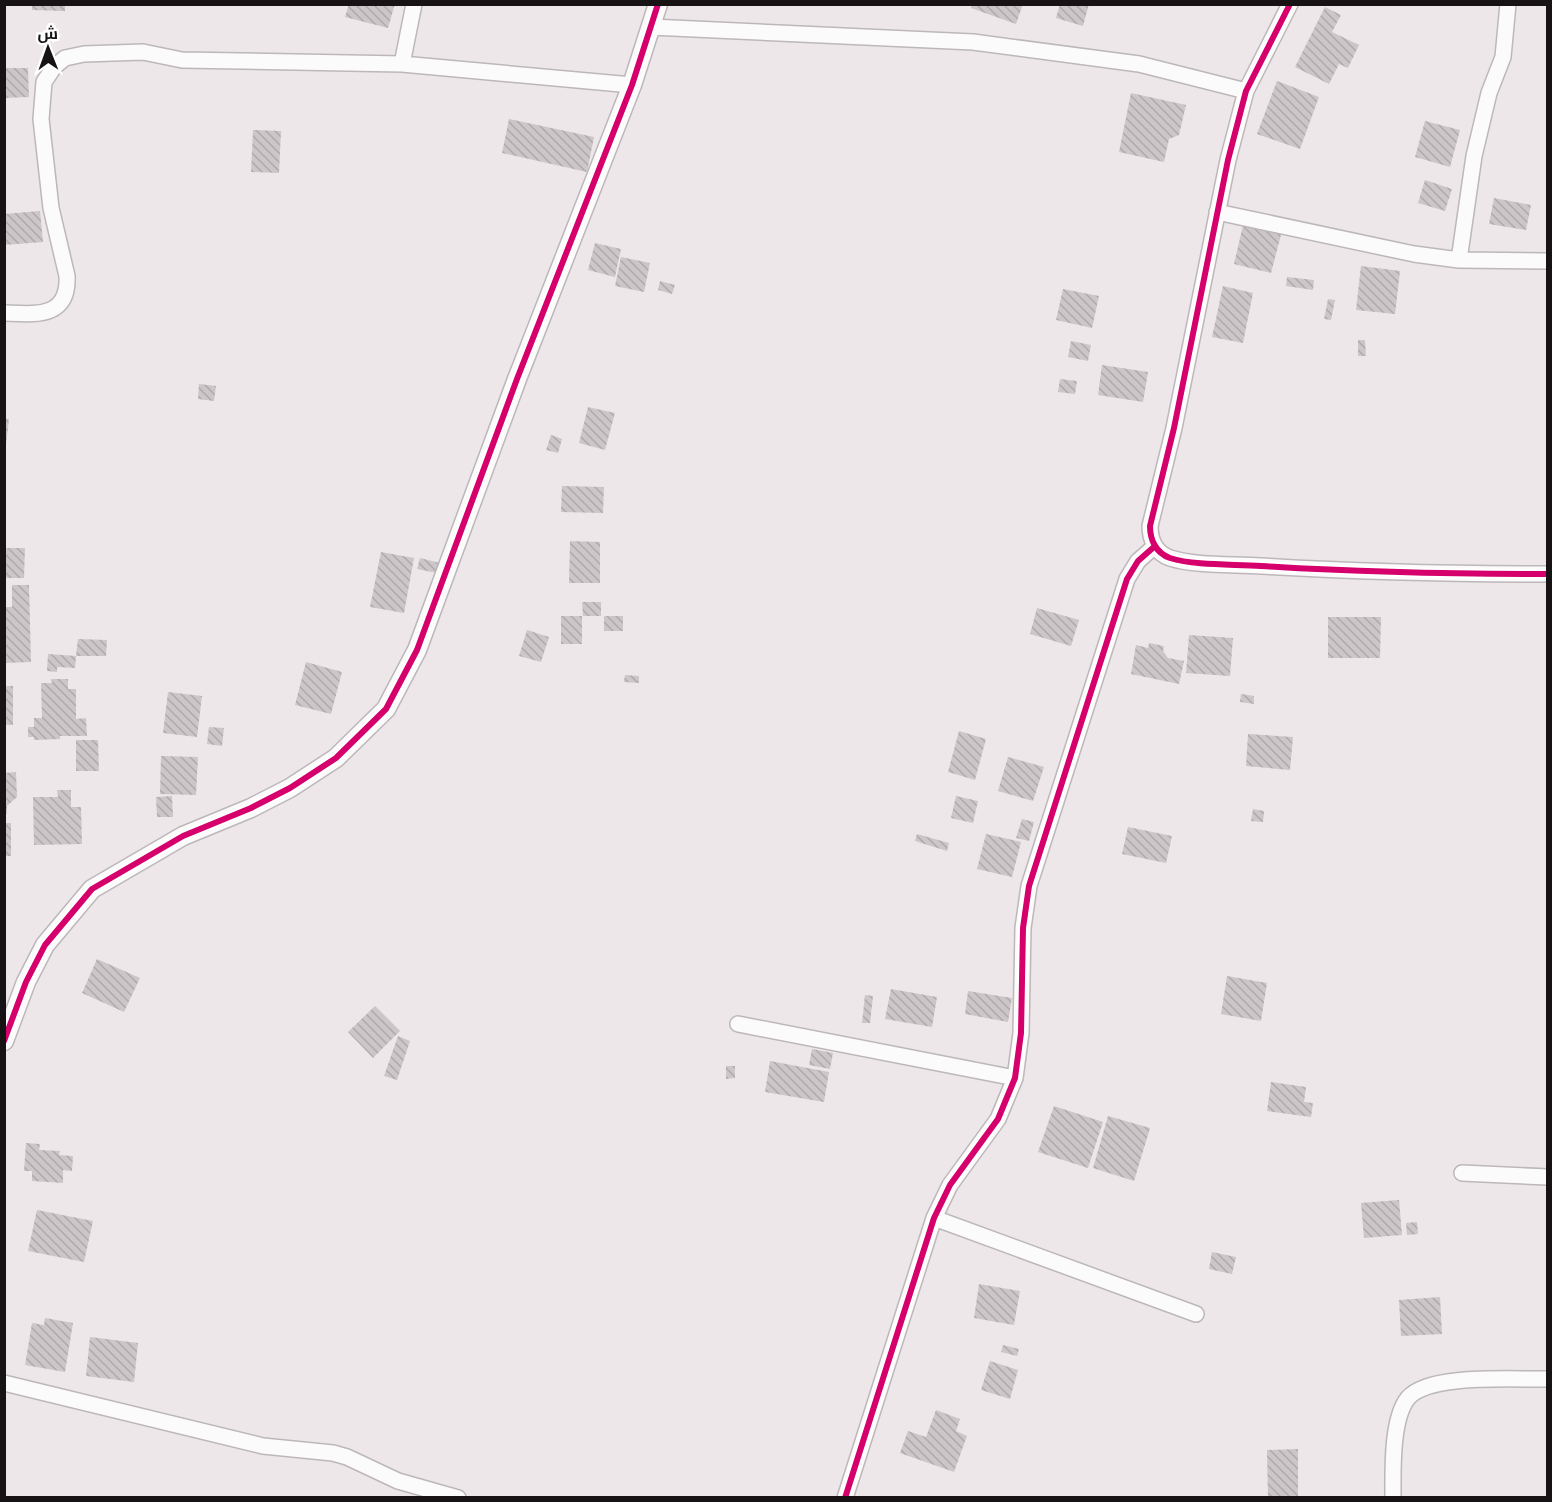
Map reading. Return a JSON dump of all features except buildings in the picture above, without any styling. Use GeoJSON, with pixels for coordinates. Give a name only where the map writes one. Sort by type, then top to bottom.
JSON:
{"type":"FeatureCollection","features":[{"type":"Feature","properties":{"kind":"street"},"geometry":{"type":"LineString","coordinates":[[402,64],[414,4]]}},
{"type":"Feature","properties":{"kind":"street"},"geometry":{"type":"LineString","coordinates":[[4,1041],[22,992],[45,945],[92,889],[183,836],[251,808],[290,788],[336,758],[386,709],[417,651],[517,379],[632,85],[658,4]]}},
{"type":"Feature","properties":{"kind":"street"},"geometry":{"type":"LineString","coordinates":[[1290,4],[1246,91],[1217,212],[1174,428],[1150,526],[1155,546],[1171,558],[1228,564],[1459,574],[1548,574]]}},
{"type":"Feature","properties":{"kind":"street"},"geometry":{"type":"LineString","coordinates":[[1459,260],[1474,156],[1489,93],[1503,57],[1508,4]]}},
{"type":"Feature","properties":{"kind":"street"},"geometry":{"type":"LineString","coordinates":[[651,27],[973,42],[1139,64],[1246,91]]}},
{"type":"Feature","properties":{"kind":"street"},"geometry":{"type":"LineString","coordinates":[[4,313],[44,313],[58,305],[66,291],[67,276],[46,179],[41,119],[44,82],[54,67],[65,58],[84,54],[143,52],[182,60],[402,64],[632,85]]}},
{"type":"Feature","properties":{"kind":"street"},"geometry":{"type":"LineString","coordinates":[[1217,212],[1414,254],[1459,260],[1548,261]]}},
{"type":"Feature","properties":{"kind":"street"},"geometry":{"type":"LineString","coordinates":[[845,1497],[934,1218],[950,1185],[998,1119],[1015,1078],[1020,1033],[1023,928],[1034,865],[1126,579],[1138,561],[1155,546]]}},
{"type":"Feature","properties":{"kind":"street"},"geometry":{"type":"LineString","coordinates":[[738,1024],[1015,1078]]}},
{"type":"Feature","properties":{"kind":"street"},"geometry":{"type":"LineString","coordinates":[[1462,1173],[1548,1177]]}},
{"type":"Feature","properties":{"kind":"street"},"geometry":{"type":"LineString","coordinates":[[934,1218],[1196,1314]]}},
{"type":"Feature","properties":{"kind":"street"},"geometry":{"type":"LineString","coordinates":[[1394,1497],[1395,1442],[1407,1399],[1417,1390],[1442,1383],[1548,1379]]}},
{"type":"Feature","properties":{"kind":"street"},"geometry":{"type":"LineString","coordinates":[[4,1383],[263,1446],[333,1453],[347,1457],[398,1481],[458,1497]]}},
{"type":"Feature","properties":{"kind":"cycle path"},"geometry":{"type":"LineString","coordinates":[[4,1041],[26,982],[45,945],[92,889],[183,836],[251,808],[290,788],[336,758],[386,709],[417,650],[517,379],[632,85],[658,4]]}},
{"type":"Feature","properties":{"kind":"cycle path"},"geometry":{"type":"LineString","coordinates":[[1290,4],[1246,91],[1228,160],[1174,428],[1150,526],[1153,541],[1165,556],[1180,561],[1203,564],[1368,571],[1548,574]]}},
{"type":"Feature","properties":{"kind":"cycle path"},"geometry":{"type":"LineString","coordinates":[[845,1498],[934,1218],[950,1185],[998,1119],[1015,1078],[1021,1033],[1023,928],[1029,886],[1127,579],[1138,561],[1155,546]]}}]}
